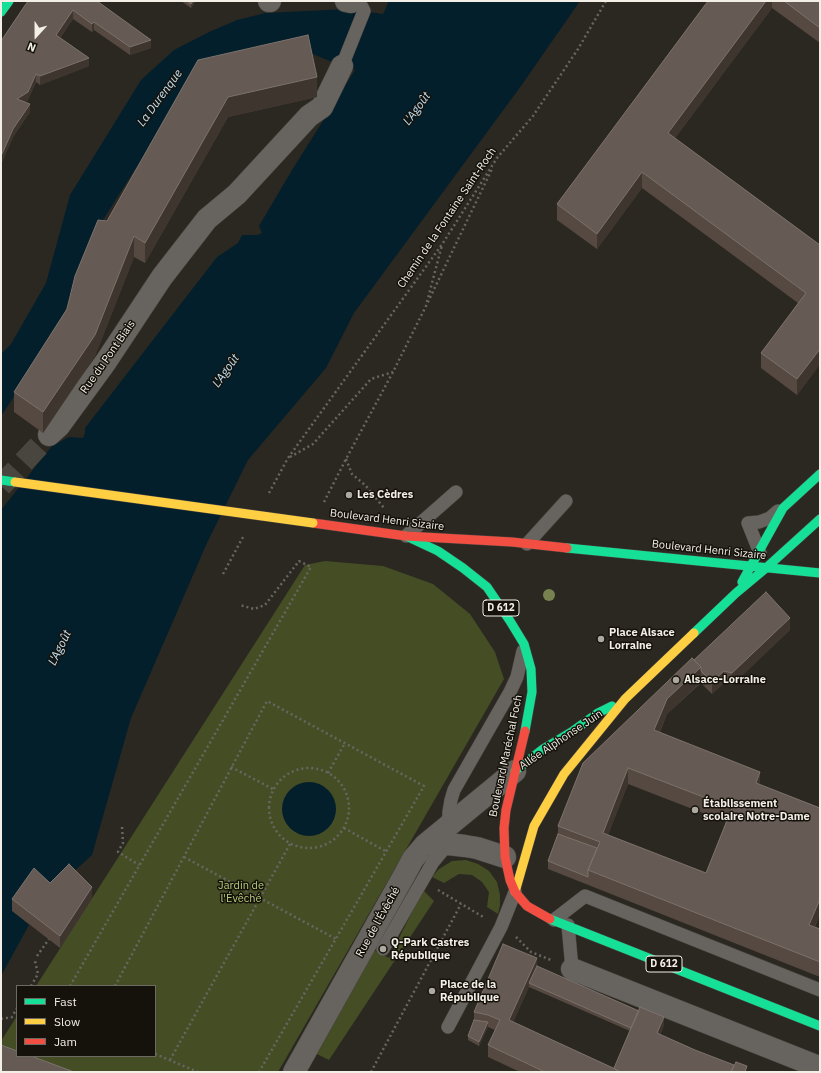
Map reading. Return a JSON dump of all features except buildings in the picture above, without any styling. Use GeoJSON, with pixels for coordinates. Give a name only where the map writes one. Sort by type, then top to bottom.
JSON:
{"type":"FeatureCollection","features":[{"type":"Feature","properties":{"kind":"main road"},"geometry":{"type":"LineString","coordinates":[[1,12],[9,1]]}},
{"type":"Feature","properties":{"kind":"main road","name":"Allée Alphonse Juin"},"geometry":{"type":"LineString","coordinates":[[736,593],[783,508],[820,474]]}},
{"type":"Feature","properties":{"kind":"main road","name":"Boulevard Henri Sizaire"},"geometry":{"type":"LineString","coordinates":[[1,480],[406,536],[512,542],[820,573]]}},
{"type":"Feature","properties":{"kind":"main road","name":"Allée Alphonse Juin"},"geometry":{"type":"LineString","coordinates":[[515,892],[534,826],[564,774],[587,744],[625,699],[736,593],[766,568],[820,518]]}},
{"type":"Feature","properties":{"kind":"main road","name":"Boulevard Maréchal Foch"},"geometry":{"type":"LineString","coordinates":[[406,536],[438,551],[487,587],[524,644],[530,669],[532,692],[527,721],[506,810],[504,828],[505,856],[510,880],[515,892],[527,906],[538,913],[820,1026]]}},
{"type":"Feature","properties":{"kind":"main road","name":"Allée Alphonse Juin"},"geometry":{"type":"LineString","coordinates":[[515,771],[544,749],[574,731],[598,713],[625,699]]}},
{"type":"Feature","properties":{"kind":"street","name":"Rue du Pont Biais"},"geometry":{"type":"LineString","coordinates":[[49,435],[59,426],[105,363],[162,277],[207,219],[237,194],[309,116],[322,107],[342,66]]}},
{"type":"Feature","properties":{"kind":"street","name":"Allée Alphonse Juin"},"geometry":{"type":"LineString","coordinates":[[448,835],[515,771]]}},
{"type":"Feature","properties":{"kind":"street","name":"Rue de l'Évêché"},"geometry":{"type":"LineString","coordinates":[[294,1072],[413,859],[425,845],[448,835],[465,846],[505,856]]}},
{"type":"Feature","properties":{"kind":"street"},"geometry":{"type":"LineString","coordinates":[[572,969],[816,1066],[820,1072]]}},
{"type":"Feature","properties":{"kind":"lane"},"geometry":{"type":"LineString","coordinates":[[342,66],[353,5]]}},
{"type":"Feature","properties":{"kind":"lane"},"geometry":{"type":"LineString","coordinates":[[406,536],[456,492]]}},
{"type":"Feature","properties":{"kind":"lane"},"geometry":{"type":"LineString","coordinates":[[527,544],[566,501]]}},
{"type":"Feature","properties":{"kind":"lane"},"geometry":{"type":"LineString","coordinates":[[766,568],[748,523],[759,522],[770,518],[783,508]]}},
{"type":"Feature","properties":{"kind":"lane"},"geometry":{"type":"LineString","coordinates":[[383,949],[448,835],[450,806],[454,790],[510,692],[517,677],[522,660],[524,644]]}},
{"type":"Feature","properties":{"kind":"lane"},"geometry":{"type":"LineString","coordinates":[[448,1027],[503,922],[515,892]]}},
{"type":"Feature","properties":{"kind":"lane"},"geometry":{"type":"LineString","coordinates":[[554,920],[585,896],[820,990]]}},
{"type":"Feature","properties":{"kind":"lane"},"geometry":{"type":"LineString","coordinates":[[568,926],[572,969]]}},
{"type":"Feature","properties":{"kind":"path","name":"Chemin de la Fontaine Saint-Roch"},"geometry":{"type":"LineString","coordinates":[[274,484],[288,458],[443,242],[497,158],[533,116],[578,49],[606,1]]}},
{"type":"Feature","properties":{"kind":"path"},"geometry":{"type":"LineString","coordinates":[[313,523],[393,372],[497,158]]}},
{"type":"Feature","properties":{"kind":"path"},"geometry":{"type":"LineString","coordinates":[[425,308],[443,242]]}},
{"type":"Feature","properties":{"kind":"path"},"geometry":{"type":"LineString","coordinates":[[288,458],[313,444],[371,379],[393,372]]}},
{"type":"Feature","properties":{"kind":"path"},"geometry":{"type":"LineString","coordinates":[[346,459],[352,474],[366,486],[406,536]]}},
{"type":"Feature","properties":{"kind":"path"},"geometry":{"type":"LineString","coordinates":[[223,574],[238,545]]}},
{"type":"Feature","properties":{"kind":"path"},"geometry":{"type":"LineString","coordinates":[[71,985],[311,567],[299,561],[265,605],[254,609],[240,605]]}},
{"type":"Feature","properties":{"kind":"path"},"geometry":{"type":"LineString","coordinates":[[117,985],[267,701],[424,786],[260,1072]]}},
{"type":"Feature","properties":{"kind":"path"},"geometry":{"type":"LineString","coordinates":[[328,773],[345,743]]}},
{"type":"Feature","properties":{"kind":"path"},"geometry":{"type":"LineString","coordinates":[[231,767],[273,789]]}},
{"type":"Feature","properties":{"kind":"path"},"geometry":{"type":"LineString","coordinates":[[303,768],[316,768],[328,773],[338,780],[345,790],[349,803],[349,815],[344,828],[332,841],[314,848],[302,848],[290,844],[280,836],[273,826],[269,814],[269,802],[273,789],[291,772],[303,768]]}},
{"type":"Feature","properties":{"kind":"path"},"geometry":{"type":"LineString","coordinates":[[122,827],[123,843],[118,852],[139,866]]}},
{"type":"Feature","properties":{"kind":"path"},"geometry":{"type":"LineString","coordinates":[[344,828],[387,852]]}},
{"type":"Feature","properties":{"kind":"path"},"geometry":{"type":"LineString","coordinates":[[170,1060],[290,844]]}},
{"type":"Feature","properties":{"kind":"path"},"geometry":{"type":"LineString","coordinates":[[184,857],[336,939]]}},
{"type":"Feature","properties":{"kind":"path"},"geometry":{"type":"LineString","coordinates":[[434,888],[488,919]]}},
{"type":"Feature","properties":{"kind":"path"},"geometry":{"type":"LineString","coordinates":[[371,1072],[461,904]]}},
{"type":"Feature","properties":{"kind":"path"},"geometry":{"type":"LineString","coordinates":[[513,934],[531,952],[572,969]]}},
{"type":"Feature","properties":{"kind":"path"},"geometry":{"type":"LineString","coordinates":[[38,956],[48,940]]}},
{"type":"Feature","properties":{"kind":"path"},"geometry":{"type":"LineString","coordinates":[[32,985],[38,974],[35,960]]}},
{"type":"Feature","properties":{"kind":"path"},"geometry":{"type":"LineString","coordinates":[[1,1019],[12,1017],[16,1010]]}},
{"type":"Feature","properties":{"kind":"path"},"geometry":{"type":"LineString","coordinates":[[156,1054],[198,1072]]}},
{"type":"Feature","properties":{"kind":"green space","name":"Jardin de l'Évêché"},"geometry":{"type":"Polygon","coordinates":[[[325,561],[383,566],[433,584],[470,614],[495,652],[504,679],[278,1072],[41,1072],[1,1057],[1,1041],[16,1018],[16,1057],[156,1057],[156,985],[37,985],[305,565],[325,561]]]}},
{"type":"Feature","properties":{"kind":"green space"},"geometry":{"type":"Polygon","coordinates":[[[466,860],[478,864],[489,871],[497,882],[500,895],[498,914],[487,907],[489,892],[482,882],[472,875],[459,874],[444,883],[432,877],[439,869],[452,861],[466,860]]]}},
{"type":"Feature","properties":{"kind":"green space"},"geometry":{"type":"Polygon","coordinates":[[[423,890],[434,901],[329,1060],[313,1052],[374,950],[389,958],[423,890]]]}},
{"type":"Feature","properties":{"kind":"water"},"geometry":{"type":"Polygon","coordinates":[[[389,1],[580,1],[521,86],[354,313],[326,368],[248,460],[207,543],[131,718],[92,855],[69,876],[13,911],[29,925],[1,976],[1,510],[52,446],[69,437],[83,438],[85,428],[217,257],[238,243],[242,235],[257,235],[262,233],[259,226],[292,170],[355,70],[310,53],[195,75],[101,223],[75,282],[58,331],[1,416],[1,354],[11,344],[46,283],[70,195],[141,80],[174,50],[209,32],[237,20],[265,13],[348,9],[383,14],[389,1]]]}},
{"type":"Feature","properties":{"kind":"water"},"geometry":{"type":"Polygon","coordinates":[[[309,782],[319,784],[328,790],[334,799],[336,809],[334,819],[328,828],[319,834],[309,836],[299,834],[290,828],[284,819],[282,809],[284,799],[290,790],[299,784],[309,782]]]}},
{"type":"Feature","properties":{"kind":"tunnel"},"geometry":{"type":"LineString","coordinates":[[1,486],[49,435]]}},
{"type":"Feature","properties":{"kind":"traffic: fast"},"geometry":{"type":"LineString","coordinates":[[1,12],[9,1]]}},
{"type":"Feature","properties":{"kind":"traffic: fast"},"geometry":{"type":"LineString","coordinates":[[742,582],[783,508],[820,474]]}},
{"type":"Feature","properties":{"kind":"traffic: fast"},"geometry":{"type":"LineString","coordinates":[[1,480],[15,482]]}},
{"type":"Feature","properties":{"kind":"traffic: fast"},"geometry":{"type":"LineString","coordinates":[[694,633],[736,593],[820,519]]}},
{"type":"Feature","properties":{"kind":"traffic: fast"},"geometry":{"type":"LineString","coordinates":[[406,536],[438,551],[487,587],[510,621],[524,644],[531,669],[532,692],[525,731]]}},
{"type":"Feature","properties":{"kind":"traffic: fast"},"geometry":{"type":"LineString","coordinates":[[567,548],[820,573]]}},
{"type":"Feature","properties":{"kind":"traffic: fast"},"geometry":{"type":"LineString","coordinates":[[515,771],[543,749],[573,731],[598,713],[612,706]]}},
{"type":"Feature","properties":{"kind":"traffic: fast"},"geometry":{"type":"LineString","coordinates":[[550,919],[820,1026]]}},
{"type":"Feature","properties":{"kind":"traffic: slow"},"geometry":{"type":"LineString","coordinates":[[15,482],[313,523]]}},
{"type":"Feature","properties":{"kind":"traffic: slow"},"geometry":{"type":"LineString","coordinates":[[515,892],[534,826],[564,774],[625,699],[694,633]]}},
{"type":"Feature","properties":{"kind":"traffic: jam"},"geometry":{"type":"LineString","coordinates":[[313,523],[406,536],[512,542],[567,548]]}},
{"type":"Feature","properties":{"kind":"traffic: jam"},"geometry":{"type":"LineString","coordinates":[[525,731],[506,810],[504,828],[505,857],[510,880],[515,892],[527,906],[550,919]]}},
{"type":"Feature","properties":{"kind":"place","name":"Les Cèdres"},"geometry":{"type":"Point","coordinates":[349,495]}},
{"type":"Feature","properties":{"kind":"place","name":"Place Alsace Lorraine"},"geometry":{"type":"Point","coordinates":[601,639]}},
{"type":"Feature","properties":{"kind":"place","name":"Alsace-Lorraine"},"geometry":{"type":"Point","coordinates":[676,680]}},
{"type":"Feature","properties":{"kind":"place","name":"Établissement scolaire Notre-Dame"},"geometry":{"type":"Point","coordinates":[695,810]}},
{"type":"Feature","properties":{"kind":"place","name":"Q-Park Castres République"},"geometry":{"type":"Point","coordinates":[383,949]}},
{"type":"Feature","properties":{"kind":"place","name":"Place de la République"},"geometry":{"type":"Point","coordinates":[432,991]}},
{"type":"Feature","properties":{"kind":"water label","name":"La Durenque"},"geometry":{"type":"Point","coordinates":[160,98]}},
{"type":"Feature","properties":{"kind":"water label","name":"L'Agoût"},"geometry":{"type":"Point","coordinates":[417,109]}},
{"type":"Feature","properties":{"kind":"water label","name":"L'Agoût"},"geometry":{"type":"Point","coordinates":[226,371]}},
{"type":"Feature","properties":{"kind":"water label","name":"L'Agoût"},"geometry":{"type":"Point","coordinates":[60,648]}}]}
